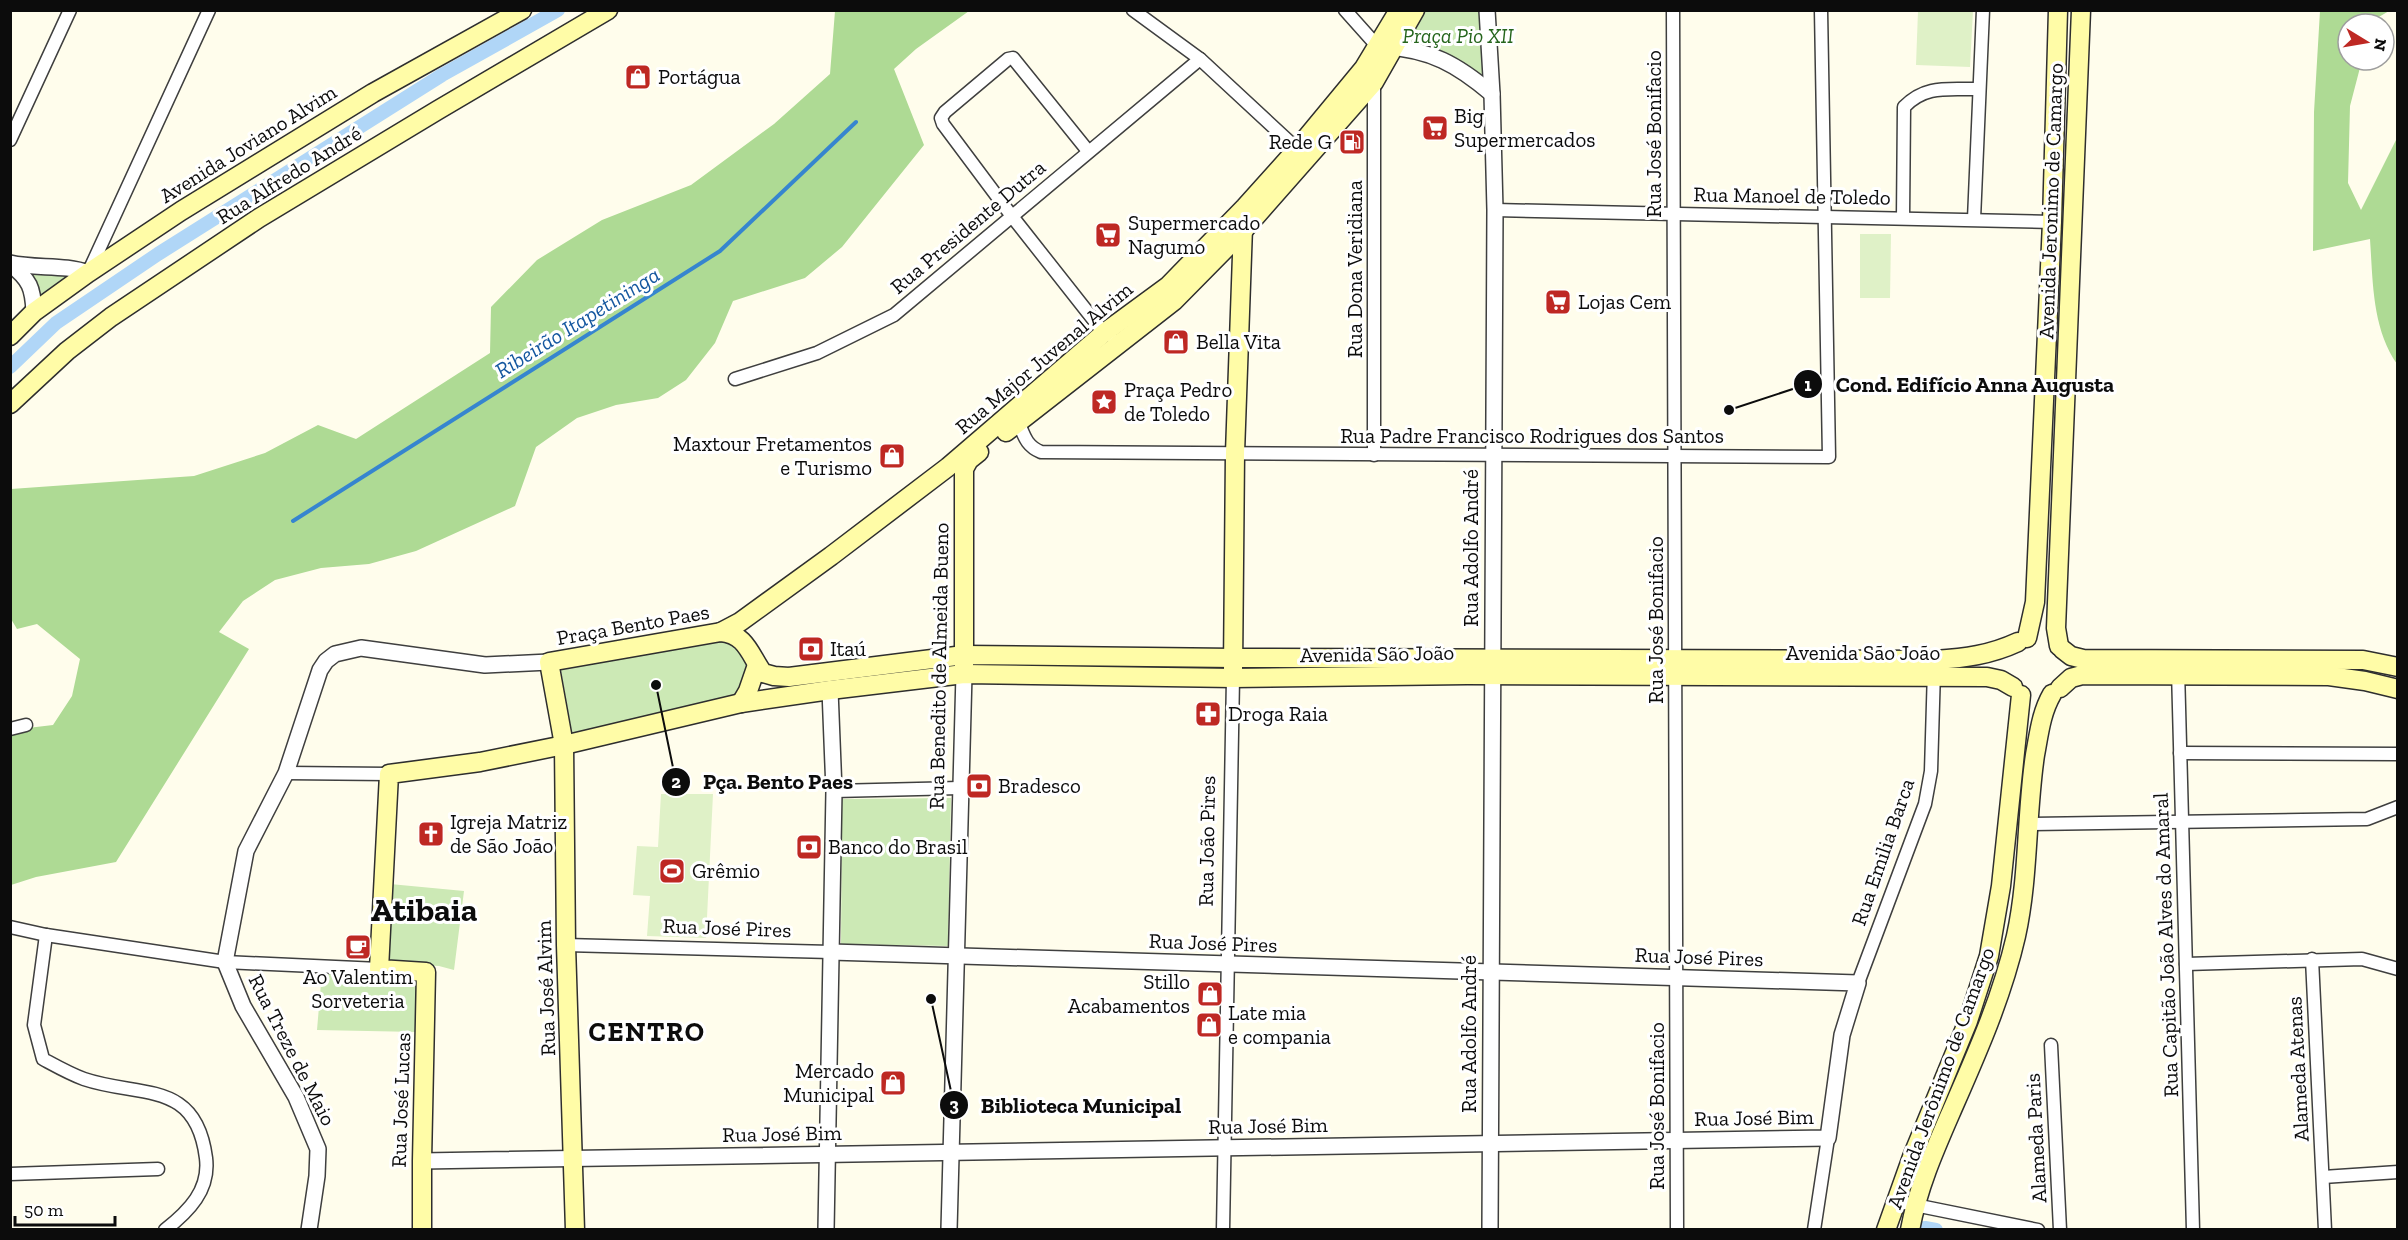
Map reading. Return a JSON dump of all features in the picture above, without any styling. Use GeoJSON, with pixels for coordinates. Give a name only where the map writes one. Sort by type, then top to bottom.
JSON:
{"type":"FeatureCollection","features":[{"type":"Feature","properties":{"kind":"main road","name":"Avenida Joviano Alvim"},"geometry":{"type":"LineString","coordinates":[[10,336],[34,312],[181,211],[373,93],[522,10]]}},
{"type":"Feature","properties":{"kind":"main road","name":"Rua Alfredo André"},"geometry":{"type":"LineString","coordinates":[[10,404],[67,351],[111,317],[249,225],[608,10]]}},
{"type":"Feature","properties":{"kind":"main road"},"geometry":{"type":"LineString","coordinates":[[1386,47],[1399,10]]}},
{"type":"Feature","properties":{"kind":"main road"},"geometry":{"type":"LineString","coordinates":[[1386,47],[1415,10]]}},
{"type":"Feature","properties":{"kind":"main road"},"geometry":{"type":"LineString","coordinates":[[2022,640],[2035,602],[2052,222],[2058,10]]}},
{"type":"Feature","properties":{"kind":"main road","name":"Avenida Jeronimo de Camargo"},"geometry":{"type":"LineString","coordinates":[[2060,647],[2056,628],[2081,10]]}},
{"type":"Feature","properties":{"kind":"main road","name":"Rua Major Juvenal Alvim"},"geometry":{"type":"LineString","coordinates":[[966,464],[1104,333],[1168,286],[1245,207],[1304,152],[1374,82],[1386,47]]}},
{"type":"Feature","properties":{"kind":"main road","name":"Rua Major Juvenal Alvim"},"geometry":{"type":"LineString","coordinates":[[721,632],[740,622],[1016,417],[1124,342],[1174,301],[1242,232],[1304,152],[1364,68],[1386,47]]}},
{"type":"Feature","properties":{"kind":"main road"},"geometry":{"type":"LineString","coordinates":[[1235,453],[1242,232],[1245,207]]}},
{"type":"Feature","properties":{"kind":"main road","name":"Rua João Pires"},"geometry":{"type":"LineString","coordinates":[[1233,678],[1235,453]]}},
{"type":"Feature","properties":{"kind":"main road","name":"Rua Benedito de Almeida Bueno"},"geometry":{"type":"LineString","coordinates":[[964,674],[966,464]]}},
{"type":"Feature","properties":{"kind":"main road"},"geometry":{"type":"LineString","coordinates":[[939,474],[955,476],[961,482],[964,492]]}},
{"type":"Feature","properties":{"kind":"main road","name":"Praça Bento Paes"},"geometry":{"type":"LineString","coordinates":[[564,745],[549,662],[721,632],[737,636],[747,645],[757,665]]}},
{"type":"Feature","properties":{"kind":"main road"},"geometry":{"type":"LineString","coordinates":[[2178,668],[2083,659],[2071,656],[2044,637],[2022,640],[2011,649],[2005,669],[2017,691],[2031,698],[2042,698],[2056,691],[2071,678],[2082,675],[2178,668],[2263,668],[2363,660],[2397,667]]}},
{"type":"Feature","properties":{"kind":"main road","name":"Avenida São João"},"geometry":{"type":"LineString","coordinates":[[1934,668],[1997,652],[2022,640]]}},
{"type":"Feature","properties":{"kind":"main road"},"geometry":{"type":"LineString","coordinates":[[2056,691],[2067,669],[2060,647]]}},
{"type":"Feature","properties":{"kind":"main road","name":"Avenida São João"},"geometry":{"type":"LineString","coordinates":[[757,665],[763,673],[789,677],[964,655],[1234,658],[1390,667],[1934,668],[2001,680],[2017,691]]}},
{"type":"Feature","properties":{"kind":"main road"},"geometry":{"type":"LineString","coordinates":[[1154,657],[1154,677]]}},
{"type":"Feature","properties":{"kind":"main road"},"geometry":{"type":"LineString","coordinates":[[379,969],[388,774],[480,762],[564,745],[741,703],[757,665]]}},
{"type":"Feature","properties":{"kind":"main road","name":"Avenida São João"},"geometry":{"type":"LineString","coordinates":[[741,703],[964,674],[1233,678],[1390,667]]}},
{"type":"Feature","properties":{"kind":"main road"},"geometry":{"type":"LineString","coordinates":[[2263,668],[2365,681],[2397,689]]}},
{"type":"Feature","properties":{"kind":"main road","name":"Avenida Jerônimo de Camargo"},"geometry":{"type":"LineString","coordinates":[[1886,1230],[1895,1202],[1968,1022],[1989,956],[2001,886],[2017,691]]}},
{"type":"Feature","properties":{"kind":"main road","name":"Avenida Jerônimo de Camargo"},"geometry":{"type":"LineString","coordinates":[[1910,1230],[1914,1205],[1925,1174],[1992,1015],[2006,976],[2020,913],[2032,774],[2041,719],[2056,691]]}},
{"type":"Feature","properties":{"kind":"main road","name":"Rua José Alvim"},"geometry":{"type":"LineString","coordinates":[[564,745],[566,945],[575,1230]]}},
{"type":"Feature","properties":{"kind":"main road","name":"Rua José Lucas"},"geometry":{"type":"LineString","coordinates":[[379,969],[426,972],[422,1230]]}},
{"type":"Feature","properties":{"kind":"street"},"geometry":{"type":"LineString","coordinates":[[10,140],[70,10]]}},
{"type":"Feature","properties":{"kind":"street"},"geometry":{"type":"LineString","coordinates":[[10,264],[30,268],[76,269],[88,273],[209,10]]}},
{"type":"Feature","properties":{"kind":"street"},"geometry":{"type":"LineString","coordinates":[[1133,10],[1200,59],[1304,152]]}},
{"type":"Feature","properties":{"kind":"street"},"geometry":{"type":"LineString","coordinates":[[1345,10],[1386,47],[1417,51],[1442,59],[1467,73],[1492,94]]}},
{"type":"Feature","properties":{"kind":"street","name":"Rua Adolfo André"},"geometry":{"type":"LineString","coordinates":[[1487,10],[1495,210],[1490,1230]]}},
{"type":"Feature","properties":{"kind":"street","name":"Rua José Bonifacio"},"geometry":{"type":"LineString","coordinates":[[1673,10],[1677,1230]]}},
{"type":"Feature","properties":{"kind":"street"},"geometry":{"type":"LineString","coordinates":[[1821,10],[1826,216]]}},
{"type":"Feature","properties":{"kind":"street"},"geometry":{"type":"LineString","coordinates":[[1974,219],[1983,10]]}},
{"type":"Feature","properties":{"kind":"street"},"geometry":{"type":"LineString","coordinates":[[1088,150],[1013,58],[1008,59],[945,112],[941,118],[943,124],[1011,215],[1104,333],[1124,342]]}},
{"type":"Feature","properties":{"kind":"street","name":"Rua Presidente Dutra"},"geometry":{"type":"LineString","coordinates":[[735,378],[817,353],[894,315],[1088,150],[1200,59]]}},
{"type":"Feature","properties":{"kind":"street","name":"Rua Dona Veridiana"},"geometry":{"type":"LineString","coordinates":[[1374,82],[1374,455]]}},
{"type":"Feature","properties":{"kind":"street"},"geometry":{"type":"LineString","coordinates":[[1903,218],[1904,107],[1914,96],[1927,91],[1979,89]]}},
{"type":"Feature","properties":{"kind":"street","name":"Rua Manoel de Toledo"},"geometry":{"type":"LineString","coordinates":[[1495,210],[2052,222]]}},
{"type":"Feature","properties":{"kind":"street","name":"Rua Padre Francisco Rodrigues dos Santos"},"geometry":{"type":"LineString","coordinates":[[1016,417],[1024,439],[1030,447],[1041,452],[1829,457],[1826,216]]}},
{"type":"Feature","properties":{"kind":"street"},"geometry":{"type":"LineString","coordinates":[[10,264],[21,272],[31,286],[34,312]]}},
{"type":"Feature","properties":{"kind":"street"},"geometry":{"type":"LineString","coordinates":[[225,962],[246,851],[285,773],[320,670],[326,661],[335,654],[361,648],[485,666],[549,662]]}},
{"type":"Feature","properties":{"kind":"street","name":"Rua Emilia Barca"},"geometry":{"type":"LineString","coordinates":[[1858,983],[1925,804],[1931,771],[1934,668]]}},
{"type":"Feature","properties":{"kind":"street","name":"Rua Capitão João Alves do Amaral"},"geometry":{"type":"LineString","coordinates":[[2178,668],[2193,1230]]}},
{"type":"Feature","properties":{"kind":"street","name":"Rua Benedito de Almeida Bueno"},"geometry":{"type":"LineString","coordinates":[[949,1230],[964,674]]}},
{"type":"Feature","properties":{"kind":"street","name":"Rua João Pires"},"geometry":{"type":"LineString","coordinates":[[1222,1230],[1233,678]]}},
{"type":"Feature","properties":{"kind":"street"},"geometry":{"type":"LineString","coordinates":[[826,1230],[834,791],[830,690]]}},
{"type":"Feature","properties":{"kind":"street"},"geometry":{"type":"LineString","coordinates":[[10,729],[26,725]]}},
{"type":"Feature","properties":{"kind":"street"},"geometry":{"type":"LineString","coordinates":[[2181,753],[2397,754]]}},
{"type":"Feature","properties":{"kind":"street"},"geometry":{"type":"LineString","coordinates":[[285,773],[388,774]]}},
{"type":"Feature","properties":{"kind":"street"},"geometry":{"type":"LineString","coordinates":[[834,791],[960,788]]}},
{"type":"Feature","properties":{"kind":"street"},"geometry":{"type":"LineString","coordinates":[[2028,824],[2367,819],[2397,807]]}},
{"type":"Feature","properties":{"kind":"street"},"geometry":{"type":"LineString","coordinates":[[10,927],[46,935],[225,962],[379,969]]}},
{"type":"Feature","properties":{"kind":"street"},"geometry":{"type":"LineString","coordinates":[[46,935],[34,1025],[43,1059],[84,1079],[165,1096],[182,1105],[195,1121],[204,1143],[207,1167],[200,1195],[185,1214],[165,1230]]}},
{"type":"Feature","properties":{"kind":"street","name":"Rua José Pires"},"geometry":{"type":"LineString","coordinates":[[566,945],[1858,983]]}},
{"type":"Feature","properties":{"kind":"street","name":"Alameda Atenas"},"geometry":{"type":"LineString","coordinates":[[2312,959],[2325,1230]]}},
{"type":"Feature","properties":{"kind":"street"},"geometry":{"type":"LineString","coordinates":[[2186,964],[2362,959],[2397,969]]}},
{"type":"Feature","properties":{"kind":"street","name":"Rua Treze de Maio"},"geometry":{"type":"LineString","coordinates":[[225,962],[243,1006],[296,1097],[318,1149],[317,1176],[309,1230]]}},
{"type":"Feature","properties":{"kind":"street"},"geometry":{"type":"LineString","coordinates":[[1814,1230],[1842,1035],[1858,983]]}},
{"type":"Feature","properties":{"kind":"street","name":"Alameda Paris"},"geometry":{"type":"LineString","coordinates":[[2051,1045],[2060,1230]]}},
{"type":"Feature","properties":{"kind":"street","name":"Rua José Bim"},"geometry":{"type":"LineString","coordinates":[[422,1161],[1828,1138]]}},
{"type":"Feature","properties":{"kind":"street"},"geometry":{"type":"LineString","coordinates":[[10,1174],[158,1168]]}},
{"type":"Feature","properties":{"kind":"street"},"geometry":{"type":"LineString","coordinates":[[2323,1178],[2397,1172]]}},
{"type":"Feature","properties":{"kind":"street"},"geometry":{"type":"LineString","coordinates":[[1895,1202],[2038,1230]]}},
{"type":"Feature","properties":{"kind":"green space"},"geometry":{"type":"Polygon","coordinates":[[[835,11],[969,11],[916,49],[894,69],[924,145],[842,247],[805,278],[733,301],[715,343],[686,380],[658,398],[616,405],[577,418],[536,447],[515,506],[416,551],[369,564],[321,568],[275,580],[243,601],[219,632],[249,649],[116,862],[36,877],[11,885],[11,730],[53,725],[72,696],[80,659],[37,624],[17,629],[11,619],[11,489],[194,476],[265,453],[318,425],[356,439],[490,353],[491,307],[537,260],[602,220],[691,185],[774,124],[830,74],[835,11]]]}},
{"type":"Feature","properties":{"kind":"green space","name":"Praça Pio XII"},"geometry":{"type":"Polygon","coordinates":[[[1418,11],[1484,11],[1489,89],[1399,46],[1418,11]]]}},
{"type":"Feature","properties":{"kind":"green space"},"geometry":{"type":"Polygon","coordinates":[[[1918,11],[1973,11],[1970,67],[1916,65],[1918,11]]]}},
{"type":"Feature","properties":{"kind":"green space"},"geometry":{"type":"Polygon","coordinates":[[[2320,11],[2389,11],[2336,12],[2336,72],[2359,72],[2350,106],[2348,183],[2361,210],[2397,138],[2397,364],[2378,320],[2373,288],[2370,239],[2313,251],[2314,112],[2320,11]]]}},
{"type":"Feature","properties":{"kind":"green space"},"geometry":{"type":"Polygon","coordinates":[[[1860,234],[1891,234],[1890,298],[1860,298],[1860,234]]]}},
{"type":"Feature","properties":{"kind":"green space"},"geometry":{"type":"Polygon","coordinates":[[[26,270],[73,277],[39,302],[26,270]]]}},
{"type":"Feature","properties":{"kind":"green space"},"geometry":{"type":"Polygon","coordinates":[[[719,635],[752,657],[741,699],[572,733],[560,665],[719,635]]]}},
{"type":"Feature","properties":{"kind":"green space","name":"Grêmio"},"geometry":{"type":"Polygon","coordinates":[[[661,794],[713,794],[706,938],[647,936],[650,896],[633,895],[637,846],[658,847],[661,794]]]}},
{"type":"Feature","properties":{"kind":"green space"},"geometry":{"type":"Polygon","coordinates":[[[951,798],[948,946],[841,944],[842,799],[951,798]]]}},
{"type":"Feature","properties":{"kind":"green space"},"geometry":{"type":"Polygon","coordinates":[[[390,884],[464,891],[454,970],[439,966],[387,963],[390,884]]]}},
{"type":"Feature","properties":{"kind":"green space"},"geometry":{"type":"Polygon","coordinates":[[[322,971],[367,976],[418,976],[418,1032],[317,1030],[322,971]]]}},
{"type":"Feature","properties":{"kind":"waterway"},"geometry":{"type":"LineString","coordinates":[[10,367],[56,323],[158,254],[442,75],[558,10]]}},
{"type":"Feature","properties":{"kind":"waterway","name":"Ribeirão Itapetininga"},"geometry":{"type":"LineString","coordinates":[[293,521],[720,251],[856,122]]}},
{"type":"Feature","properties":{"kind":"waterway"},"geometry":{"type":"LineString","coordinates":[[1925,1228],[1936,1230]]}},
{"type":"Feature","properties":{"kind":"place","name":"Portágua"},"geometry":{"type":"Point","coordinates":[638,77]}},
{"type":"Feature","properties":{"kind":"place","name":"Big Supermercados"},"geometry":{"type":"Point","coordinates":[1435,128]}},
{"type":"Feature","properties":{"kind":"place","name":"Rede G"},"geometry":{"type":"Point","coordinates":[1352,142]}},
{"type":"Feature","properties":{"kind":"place","name":"Supermercado Nagumo"},"geometry":{"type":"Point","coordinates":[1108,235]}},
{"type":"Feature","properties":{"kind":"place","name":"Lojas Cem"},"geometry":{"type":"Point","coordinates":[1558,302]}},
{"type":"Feature","properties":{"kind":"place","name":"Bella Vita"},"geometry":{"type":"Point","coordinates":[1176,342]}},
{"type":"Feature","properties":{"kind":"place","name":"Praça Pedro de Toledo"},"geometry":{"type":"Point","coordinates":[1104,402]}},
{"type":"Feature","properties":{"kind":"place","name":"Cond. Edifício Anna Augusta"},"geometry":{"type":"Point","coordinates":[1729,410]}},
{"type":"Feature","properties":{"kind":"place","name":"Maxtour Fretamentos e Turismo"},"geometry":{"type":"Point","coordinates":[892,456]}},
{"type":"Feature","properties":{"kind":"place","name":"Itaú"},"geometry":{"type":"Point","coordinates":[811,649]}},
{"type":"Feature","properties":{"kind":"place","name":"Pça. Bento Paes"},"geometry":{"type":"Point","coordinates":[656,685]}},
{"type":"Feature","properties":{"kind":"place","name":"Droga Raia"},"geometry":{"type":"Point","coordinates":[1208,714]}},
{"type":"Feature","properties":{"kind":"place","name":"Bradesco"},"geometry":{"type":"Point","coordinates":[979,786]}},
{"type":"Feature","properties":{"kind":"place","name":"Igreja Matriz de São João"},"geometry":{"type":"Point","coordinates":[431,834]}},
{"type":"Feature","properties":{"kind":"place","name":"Banco do Brasil"},"geometry":{"type":"Point","coordinates":[809,847]}},
{"type":"Feature","properties":{"kind":"place","name":"Grêmio"},"geometry":{"type":"Point","coordinates":[672,871]}},
{"type":"Feature","properties":{"kind":"place","name":"Ao Valentim Sorveteria"},"geometry":{"type":"Point","coordinates":[358,947]}},
{"type":"Feature","properties":{"kind":"place","name":"Stillo Acabamentos"},"geometry":{"type":"Point","coordinates":[1210,994]}},
{"type":"Feature","properties":{"kind":"place","name":"Biblioteca Municipal"},"geometry":{"type":"Point","coordinates":[931,999]}},
{"type":"Feature","properties":{"kind":"place","name":"Late mia e compania"},"geometry":{"type":"Point","coordinates":[1209,1025]}},
{"type":"Feature","properties":{"kind":"place","name":"Mercado Municipal"},"geometry":{"type":"Point","coordinates":[893,1083]}},
{"type":"Feature","properties":{"kind":"district","name":"Atibaia"},"geometry":{"type":"Point","coordinates":[424,909]}},
{"type":"Feature","properties":{"kind":"district","name":"CENTRO"},"geometry":{"type":"Point","coordinates":[647,1032]}}]}
